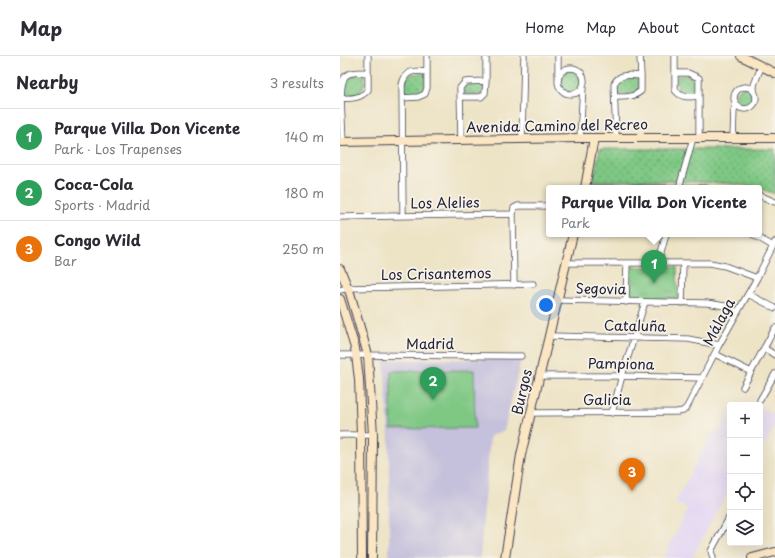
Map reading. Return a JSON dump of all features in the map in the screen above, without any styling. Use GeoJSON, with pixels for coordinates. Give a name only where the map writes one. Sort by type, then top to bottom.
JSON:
{"type":"FeatureCollection","features":[{"type":"Feature","properties":{"kind":"street"},"geometry":{"type":"LineString","coordinates":[[341,98],[356,98],[365,94],[368,90],[368,56]]}},
{"type":"Feature","properties":{"kind":"street"},"geometry":{"type":"LineString","coordinates":[[402,98],[415,98],[425,94],[427,88],[427,56]]}},
{"type":"Feature","properties":{"kind":"street"},"geometry":{"type":"LineString","coordinates":[[460,97],[481,97],[486,93],[486,56]]}},
{"type":"Feature","properties":{"kind":"street"},"geometry":{"type":"LineString","coordinates":[[522,139],[524,56]]}},
{"type":"Feature","properties":{"kind":"street"},"geometry":{"type":"LineString","coordinates":[[558,56],[558,85],[560,89],[566,94],[570,94],[578,92],[583,86]]}},
{"type":"Feature","properties":{"kind":"street"},"geometry":{"type":"LineString","coordinates":[[615,97],[634,96],[641,91],[640,56]]}},
{"type":"Feature","properties":{"kind":"street"},"geometry":{"type":"LineString","coordinates":[[675,56],[675,86],[678,94],[686,97],[699,96]]}},
{"type":"Feature","properties":{"kind":"street"},"geometry":{"type":"LineString","coordinates":[[741,56],[775,73]]}},
{"type":"Feature","properties":{"kind":"street"},"geometry":{"type":"LineString","coordinates":[[754,91],[745,86],[738,88],[735,91],[733,98],[736,105],[746,109],[753,105],[756,99],[754,85],[762,67]]}},
{"type":"Feature","properties":{"kind":"street"},"geometry":{"type":"LineString","coordinates":[[558,77],[567,68],[576,69],[584,78],[580,138]]}},
{"type":"Feature","properties":{"kind":"street"},"geometry":{"type":"LineString","coordinates":[[404,216],[402,85],[403,79],[414,71],[427,72]]}},
{"type":"Feature","properties":{"kind":"street"},"geometry":{"type":"LineString","coordinates":[[341,142],[341,98],[343,78],[351,72],[368,72]]}},
{"type":"Feature","properties":{"kind":"street"},"geometry":{"type":"LineString","coordinates":[[675,73],[688,73],[699,78],[696,138],[680,185]]}},
{"type":"Feature","properties":{"kind":"street"},"geometry":{"type":"LineString","coordinates":[[616,138],[614,84],[619,77],[623,75],[641,76]]}},
{"type":"Feature","properties":{"kind":"street"},"geometry":{"type":"LineString","coordinates":[[461,140],[460,88],[465,82],[486,81]]}},
{"type":"Feature","properties":{"kind":"street"},"geometry":{"type":"LineString","coordinates":[[734,138],[734,110],[736,105]]}},
{"type":"Feature","properties":{"kind":"street","name":"Avenida Camino del Recreo"},"geometry":{"type":"LineString","coordinates":[[341,142],[580,138],[775,138]]}},
{"type":"Feature","properties":{"kind":"street"},"geometry":{"type":"LineString","coordinates":[[586,185],[594,138]]}},
{"type":"Feature","properties":{"kind":"street"},"geometry":{"type":"LineString","coordinates":[[762,196],[775,202]]}},
{"type":"Feature","properties":{"kind":"street","name":"Los Alelies"},"geometry":{"type":"LineString","coordinates":[[340,217],[513,214],[514,208],[518,206],[545,206]]}},
{"type":"Feature","properties":{"kind":"street"},"geometry":{"type":"LineString","coordinates":[[513,214],[514,285]]}},
{"type":"Feature","properties":{"kind":"street","name":"Burgos"},"geometry":{"type":"LineString","coordinates":[[504,558],[521,455],[572,237]]}},
{"type":"Feature","properties":{"kind":"street"},"geometry":{"type":"LineString","coordinates":[[658,264],[665,237]]}},
{"type":"Feature","properties":{"kind":"street"},"geometry":{"type":"LineString","coordinates":[[759,237],[774,244]]}},
{"type":"Feature","properties":{"kind":"street","name":"Málaga"},"geometry":{"type":"LineString","coordinates":[[683,411],[688,407],[719,345],[757,278],[774,244]]}},
{"type":"Feature","properties":{"kind":"street"},"geometry":{"type":"LineString","coordinates":[[566,263],[718,264],[757,278]]}},
{"type":"Feature","properties":{"kind":"street"},"geometry":{"type":"LineString","coordinates":[[626,302],[627,263]]}},
{"type":"Feature","properties":{"kind":"street"},"geometry":{"type":"LineString","coordinates":[[682,303],[683,263]]}},
{"type":"Feature","properties":{"kind":"street"},"geometry":{"type":"LineString","coordinates":[[340,270],[344,289],[360,325],[368,356],[373,435],[372,558]]}},
{"type":"Feature","properties":{"kind":"street","name":"Los Crisantemos"},"geometry":{"type":"LineString","coordinates":[[344,289],[533,284]]}},
{"type":"Feature","properties":{"kind":"street"},"geometry":{"type":"LineString","coordinates":[[748,294],[775,308]]}},
{"type":"Feature","properties":{"kind":"street"},"geometry":{"type":"LineString","coordinates":[[340,299],[344,325],[357,355],[361,435],[362,558]]}},
{"type":"Feature","properties":{"kind":"street","name":"Segovia"},"geometry":{"type":"LineString","coordinates":[[558,300],[713,304],[725,306],[738,312]]}},
{"type":"Feature","properties":{"kind":"street"},"geometry":{"type":"LineString","coordinates":[[612,412],[645,302]]}},
{"type":"Feature","properties":{"kind":"street"},"geometry":{"type":"LineString","coordinates":[[743,387],[764,348],[773,338],[775,328]]}},
{"type":"Feature","properties":{"kind":"street","name":"Cataluña"},"geometry":{"type":"LineString","coordinates":[[549,336],[688,339],[719,345]]}},
{"type":"Feature","properties":{"kind":"street"},"geometry":{"type":"LineString","coordinates":[[764,348],[775,355]]}},
{"type":"Feature","properties":{"kind":"street"},"geometry":{"type":"LineString","coordinates":[[715,354],[751,372]]}},
{"type":"Feature","properties":{"kind":"street","name":"Madrid"},"geometry":{"type":"LineString","coordinates":[[340,355],[521,356]]}},
{"type":"Feature","properties":{"kind":"street"},"geometry":{"type":"LineString","coordinates":[[760,400],[775,374]]}},
{"type":"Feature","properties":{"kind":"street","name":"Pampiona"},"geometry":{"type":"LineString","coordinates":[[539,376],[702,378]]}},
{"type":"Feature","properties":{"kind":"street","name":"Galicia"},"geometry":{"type":"LineString","coordinates":[[531,412],[683,411]]}},
{"type":"Feature","properties":{"kind":"street"},"geometry":{"type":"LineString","coordinates":[[340,435],[373,435]]}},
{"type":"Feature","properties":{"kind":"street"},"geometry":{"type":"LineString","coordinates":[[713,558],[711,551],[727,522]]}},
{"type":"Feature","properties":{"kind":"street"},"geometry":{"type":"LineString","coordinates":[[752,558],[775,552]]}},
{"type":"Feature","properties":{"kind":"shaded area"},"geometry":{"type":"Polygon","coordinates":[[[521,359],[504,431],[490,436],[480,558],[389,558],[389,436],[384,360],[521,359]]]}},
{"type":"Feature","properties":{"kind":"shaded area"},"geometry":{"type":"Polygon","coordinates":[[[763,409],[775,416],[775,426],[763,448],[763,409]]]}},
{"type":"Feature","properties":{"kind":"shaded area"},"geometry":{"type":"Polygon","coordinates":[[[727,416],[727,493],[692,558],[663,558],[688,509],[675,503],[711,434],[720,430],[727,416]]]}},
{"type":"Feature","properties":{"kind":"green space"},"geometry":{"type":"Polygon","coordinates":[[[571,69],[576,70],[582,76],[582,86],[576,92],[571,93],[566,92],[560,86],[559,81],[560,76],[566,70],[571,69]]]}},
{"type":"Feature","properties":{"kind":"green space"},"geometry":{"type":"Polygon","coordinates":[[[365,73],[362,91],[356,95],[344,97],[346,80],[352,75],[365,73]]]}},
{"type":"Feature","properties":{"kind":"green space"},"geometry":{"type":"Polygon","coordinates":[[[426,73],[425,88],[421,94],[404,96],[405,82],[410,74],[426,73]]]}},
{"type":"Feature","properties":{"kind":"green space"},"geometry":{"type":"Polygon","coordinates":[[[688,75],[697,79],[697,94],[687,94],[677,89],[677,76],[688,75]]]}},
{"type":"Feature","properties":{"kind":"green space"},"geometry":{"type":"Polygon","coordinates":[[[639,77],[639,90],[633,94],[616,95],[616,84],[620,79],[639,77]]]}},
{"type":"Feature","properties":{"kind":"green space"},"geometry":{"type":"Polygon","coordinates":[[[467,84],[482,84],[484,89],[481,95],[465,94],[463,89],[467,84]]]}},
{"type":"Feature","properties":{"kind":"green space"},"geometry":{"type":"Polygon","coordinates":[[[745,87],[752,90],[755,97],[752,104],[745,107],[738,104],[735,97],[738,90],[745,87]]]}},
{"type":"Feature","properties":{"kind":"green space"},"geometry":{"type":"Polygon","coordinates":[[[600,149],[775,149],[775,194],[762,190],[762,185],[673,181],[593,181],[600,149]]]}},
{"type":"Feature","properties":{"kind":"green space"},"geometry":{"type":"Polygon","coordinates":[[[631,267],[677,267],[678,298],[631,298],[631,267]]]}},
{"type":"Feature","properties":{"kind":"green space"},"geometry":{"type":"Polygon","coordinates":[[[474,370],[475,428],[391,429],[391,371],[474,370]]]}},
{"type":"Feature","properties":{"kind":"place","name":"Parque Villa Don Vicente"},"geometry":{"type":"Point","coordinates":[654,283]}},
{"type":"Feature","properties":{"kind":"place","name":"Coca-Cola"},"geometry":{"type":"Point","coordinates":[433,400]}},
{"type":"Feature","properties":{"kind":"place","name":"Congo Wild"},"geometry":{"type":"Point","coordinates":[632,491]}}]}
